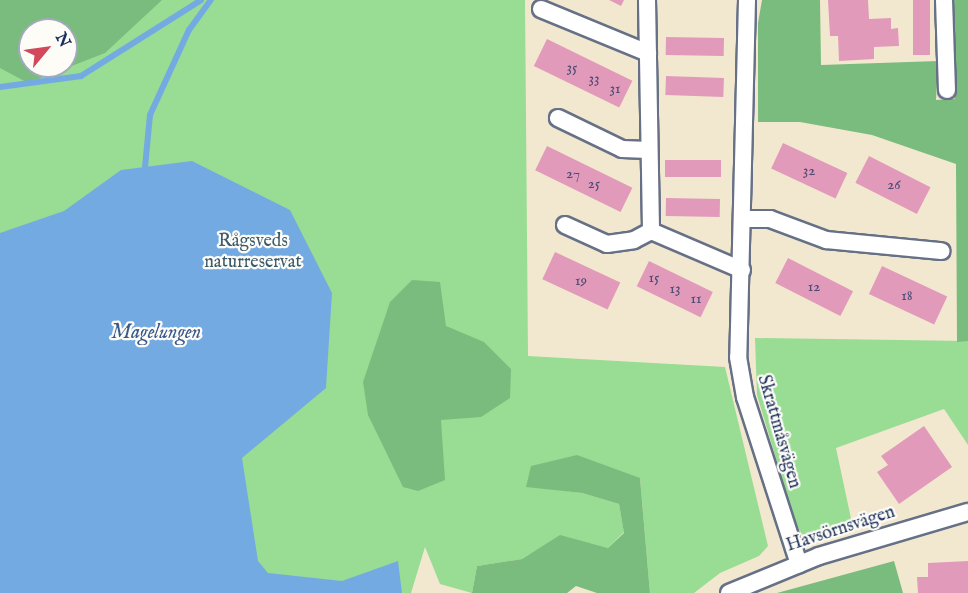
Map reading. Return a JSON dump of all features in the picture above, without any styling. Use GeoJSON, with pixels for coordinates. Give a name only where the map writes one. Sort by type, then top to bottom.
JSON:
{"type":"FeatureCollection","features":[{"type":"Feature","properties":{"kind":"street"},"geometry":{"type":"LineString","coordinates":[[647,0],[651,231]]}},
{"type":"Feature","properties":{"kind":"street","name":"Skrattmåsvägen"},"geometry":{"type":"LineString","coordinates":[[747,0],[738,357],[745,397],[799,564]]}},
{"type":"Feature","properties":{"kind":"street"},"geometry":{"type":"LineString","coordinates":[[944,0],[947,90]]}},
{"type":"Feature","properties":{"kind":"street"},"geometry":{"type":"LineString","coordinates":[[541,9],[648,54]]}},
{"type":"Feature","properties":{"kind":"street"},"geometry":{"type":"LineString","coordinates":[[558,118],[622,149],[649,150]]}},
{"type":"Feature","properties":{"kind":"street"},"geometry":{"type":"LineString","coordinates":[[742,219],[770,219],[826,240],[941,251]]}},
{"type":"Feature","properties":{"kind":"street"},"geometry":{"type":"LineString","coordinates":[[565,225],[607,244],[634,240],[651,231]]}},
{"type":"Feature","properties":{"kind":"street"},"geometry":{"type":"LineString","coordinates":[[651,231],[741,270]]}},
{"type":"Feature","properties":{"kind":"street","name":"Havsörnsvägen"},"geometry":{"type":"LineString","coordinates":[[729,593],[799,564],[968,512]]}},
{"type":"Feature","properties":{"kind":"green space","name":"Rågsveds naturreservat"},"geometry":{"type":"Polygon","coordinates":[[[0,0],[525,0],[528,356],[725,367],[768,546],[759,556],[720,573],[694,593],[650,593],[640,478],[526,486],[582,493],[619,504],[624,532],[608,548],[560,536],[522,559],[477,566],[472,593],[440,584],[425,547],[411,593],[0,590],[0,0]]]}},
{"type":"Feature","properties":{"kind":"green space"},"geometry":{"type":"Polygon","coordinates":[[[0,0],[162,0],[105,53],[78,64],[78,18],[18,18],[18,78],[0,68],[0,0]]]}},
{"type":"Feature","properties":{"kind":"green space"},"geometry":{"type":"Polygon","coordinates":[[[762,0],[820,0],[821,65],[938,61],[936,100],[955,99],[952,0],[968,0],[968,341],[957,342],[956,164],[872,135],[800,122],[758,122],[758,23],[762,0]]]}},
{"type":"Feature","properties":{"kind":"green space"},"geometry":{"type":"Polygon","coordinates":[[[19,78],[41,78],[28,83],[19,78]]]}},
{"type":"Feature","properties":{"kind":"green space"},"geometry":{"type":"Polygon","coordinates":[[[412,280],[440,282],[446,326],[484,342],[511,369],[510,398],[481,417],[441,420],[445,480],[418,491],[403,487],[368,415],[363,382],[390,302],[412,280]]]}},
{"type":"Feature","properties":{"kind":"green space"},"geometry":{"type":"Polygon","coordinates":[[[755,338],[968,341],[968,445],[944,409],[836,448],[853,528],[810,539],[801,533],[795,522],[757,395],[755,338]]]}},
{"type":"Feature","properties":{"kind":"green space"},"geometry":{"type":"Polygon","coordinates":[[[577,455],[640,478],[650,593],[597,593],[576,586],[567,593],[472,593],[477,566],[522,559],[560,535],[608,548],[624,533],[619,504],[582,493],[526,487],[531,466],[577,455]]]}},
{"type":"Feature","properties":{"kind":"green space"},"geometry":{"type":"Polygon","coordinates":[[[894,561],[903,593],[777,593],[894,561]]]}},
{"type":"Feature","properties":{"kind":"water","name":"Magelungen"},"geometry":{"type":"Polygon","coordinates":[[[192,161],[290,210],[332,293],[326,388],[242,458],[258,561],[268,573],[342,581],[398,561],[402,593],[0,593],[0,233],[64,211],[121,170],[192,161]]]}},
{"type":"Feature","properties":{"kind":"building"},"geometry":{"type":"Polygon","coordinates":[[[609,0],[624,0],[621,6],[609,0]]]}},
{"type":"Feature","properties":{"kind":"building"},"geometry":{"type":"Polygon","coordinates":[[[828,0],[868,0],[869,19],[891,18],[891,29],[898,28],[899,46],[874,47],[874,59],[839,61],[838,36],[830,36],[828,0]]]}},
{"type":"Feature","properties":{"kind":"building"},"geometry":{"type":"Polygon","coordinates":[[[913,0],[930,0],[930,55],[913,55],[913,0]]]}},
{"type":"Feature","properties":{"kind":"building"},"geometry":{"type":"Polygon","coordinates":[[[666,37],[724,38],[724,56],[666,55],[666,37]]]}},
{"type":"Feature","properties":{"kind":"building"},"geometry":{"type":"Polygon","coordinates":[[[547,39],[632,81],[619,108],[534,66],[547,39]]]}},
{"type":"Feature","properties":{"kind":"building"},"geometry":{"type":"Polygon","coordinates":[[[666,76],[724,78],[723,97],[665,95],[666,76]]]}},
{"type":"Feature","properties":{"kind":"building"},"geometry":{"type":"Polygon","coordinates":[[[783,143],[847,173],[836,198],[771,168],[783,143]]]}},
{"type":"Feature","properties":{"kind":"building"},"geometry":{"type":"Polygon","coordinates":[[[547,146],[632,188],[621,212],[535,170],[547,146]]]}},
{"type":"Feature","properties":{"kind":"building"},"geometry":{"type":"Polygon","coordinates":[[[869,156],[930,187],[917,214],[855,183],[869,156]]]}},
{"type":"Feature","properties":{"kind":"building"},"geometry":{"type":"Polygon","coordinates":[[[665,160],[721,160],[721,177],[665,177],[665,160]]]}},
{"type":"Feature","properties":{"kind":"building"},"geometry":{"type":"Polygon","coordinates":[[[666,198],[720,199],[720,217],[666,216],[666,198]]]}},
{"type":"Feature","properties":{"kind":"building"},"geometry":{"type":"Polygon","coordinates":[[[555,252],[620,282],[608,310],[542,279],[555,252]]]}},
{"type":"Feature","properties":{"kind":"building"},"geometry":{"type":"Polygon","coordinates":[[[788,258],[853,291],[840,316],[775,283],[788,258]]]}},
{"type":"Feature","properties":{"kind":"building"},"geometry":{"type":"Polygon","coordinates":[[[649,261],[713,292],[701,317],[637,286],[649,261]]]}},
{"type":"Feature","properties":{"kind":"building"},"geometry":{"type":"Polygon","coordinates":[[[882,266],[947,296],[934,325],[869,294],[882,266]]]}},
{"type":"Feature","properties":{"kind":"building"},"geometry":{"type":"Polygon","coordinates":[[[924,426],[952,467],[899,504],[877,472],[888,465],[881,456],[924,426]]]}},
{"type":"Feature","properties":{"kind":"building"},"geometry":{"type":"Polygon","coordinates":[[[968,561],[968,593],[918,593],[917,577],[928,577],[928,563],[968,561]]]}},
{"type":"Feature","properties":{"kind":"waterway"},"geometry":{"type":"LineString","coordinates":[[0,87],[81,76],[201,0]]}},
{"type":"Feature","properties":{"kind":"waterway"},"geometry":{"type":"LineString","coordinates":[[145,167],[150,115],[189,30],[211,0]]}}]}
